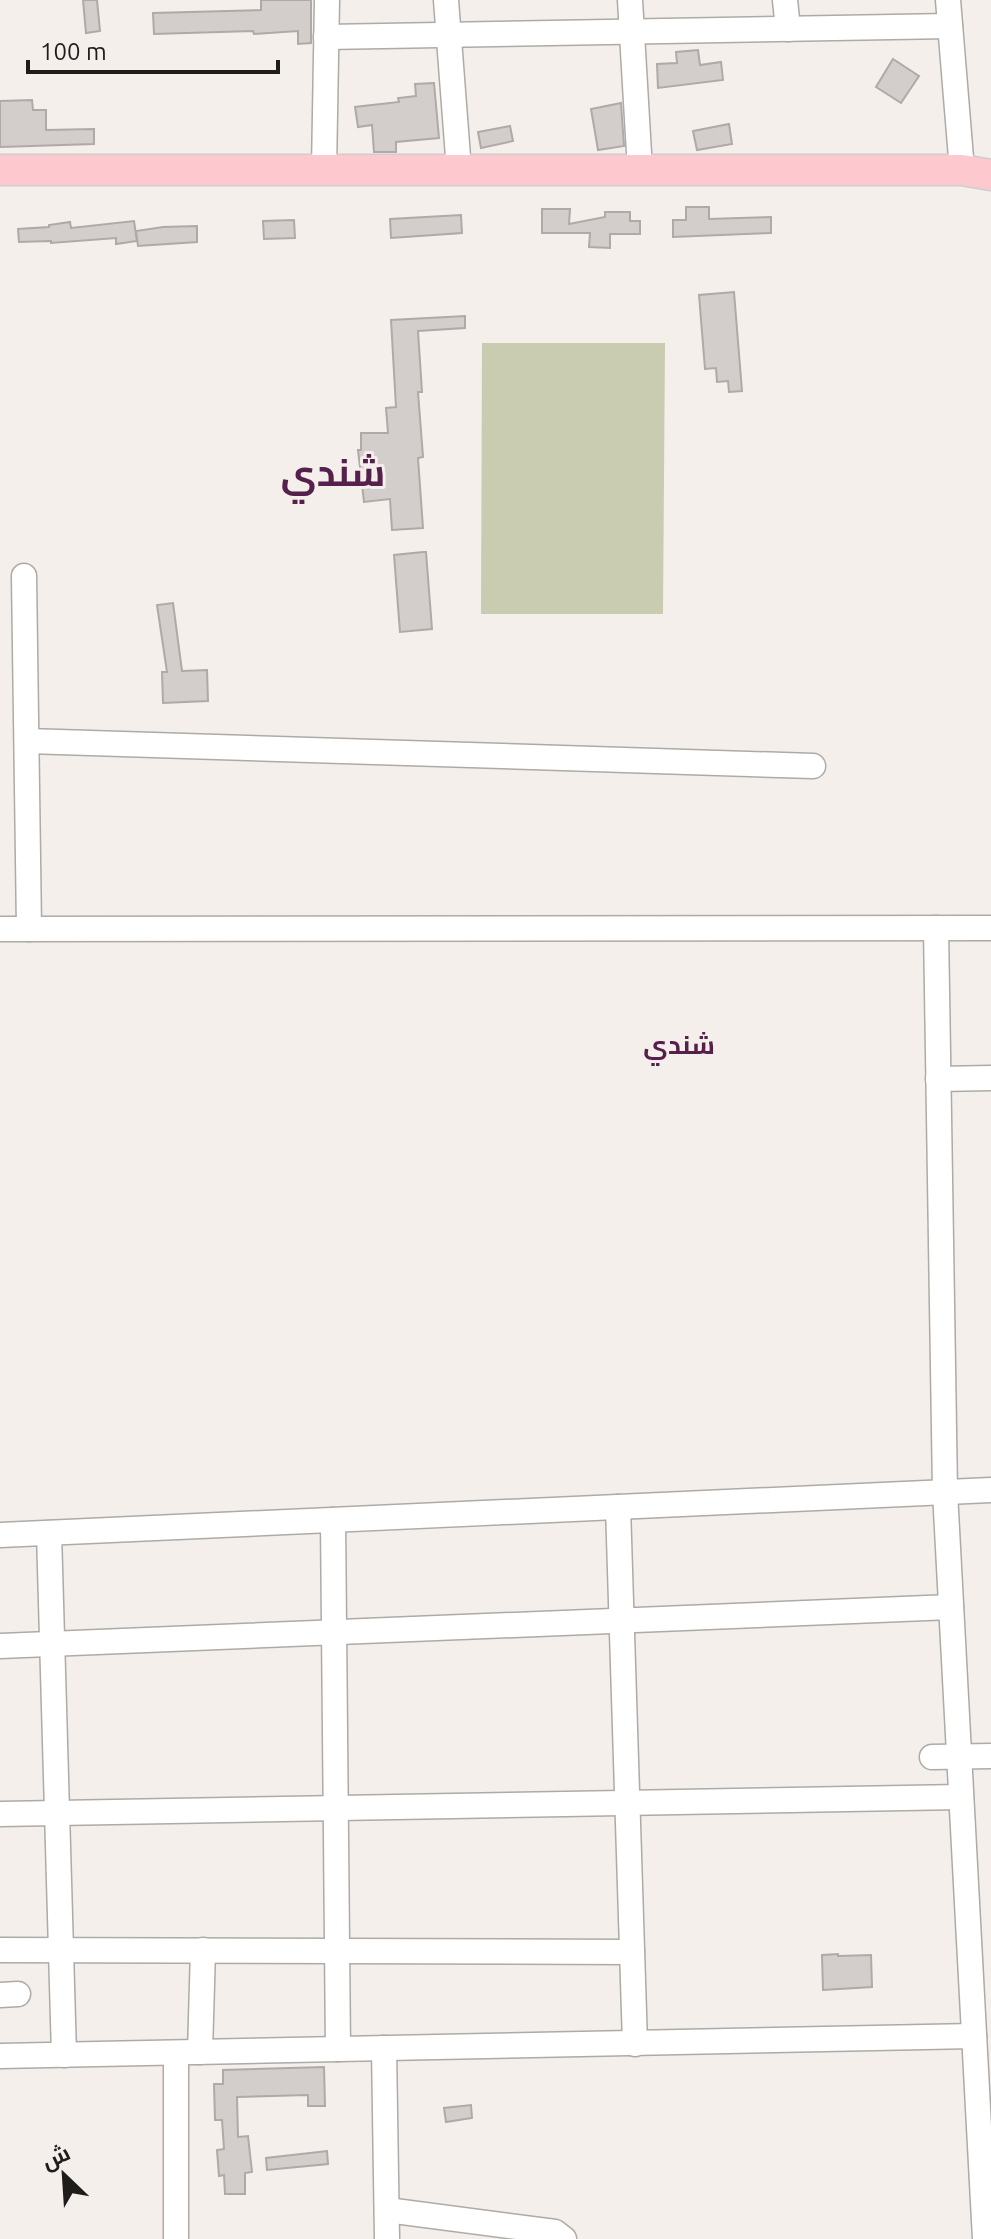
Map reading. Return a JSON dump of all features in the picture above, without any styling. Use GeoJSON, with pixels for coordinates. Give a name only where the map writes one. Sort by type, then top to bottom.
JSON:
{"type":"FeatureCollection","features":[{"type":"Feature","properties":{"kind":"main road"},"geometry":{"type":"LineString","coordinates":[[0,170],[977,172]]}},
{"type":"Feature","properties":{"kind":"street"},"geometry":{"type":"LineString","coordinates":[[324,170],[327,0]]}},
{"type":"Feature","properties":{"kind":"street"},"geometry":{"type":"LineString","coordinates":[[446,0],[459,170]]}},
{"type":"Feature","properties":{"kind":"street"},"geometry":{"type":"LineString","coordinates":[[630,0],[640,170]]}},
{"type":"Feature","properties":{"kind":"street"},"geometry":{"type":"LineString","coordinates":[[785,0],[788,29]]}},
{"type":"Feature","properties":{"kind":"street"},"geometry":{"type":"LineString","coordinates":[[948,0],[977,172]]}},
{"type":"Feature","properties":{"kind":"street"},"geometry":{"type":"LineString","coordinates":[[326,37],[950,26]]}},
{"type":"Feature","properties":{"kind":"street"},"geometry":{"type":"LineString","coordinates":[[24,576],[29,929]]}},
{"type":"Feature","properties":{"kind":"street"},"geometry":{"type":"LineString","coordinates":[[27,741],[813,766]]}},
{"type":"Feature","properties":{"kind":"street"},"geometry":{"type":"LineString","coordinates":[[936,928],[945,1492],[961,1797],[980,1928],[974,2036],[984,2087],[987,2233]]}},
{"type":"Feature","properties":{"kind":"street"},"geometry":{"type":"LineString","coordinates":[[0,929],[991,928]]}},
{"type":"Feature","properties":{"kind":"street"},"geometry":{"type":"LineString","coordinates":[[938,1079],[991,1078]]}},
{"type":"Feature","properties":{"kind":"street"},"geometry":{"type":"LineString","coordinates":[[0,1535],[991,1490]]}},
{"type":"Feature","properties":{"kind":"street"},"geometry":{"type":"LineString","coordinates":[[618,1507],[635,2044]]}},
{"type":"Feature","properties":{"kind":"street"},"geometry":{"type":"LineString","coordinates":[[333,1520],[338,2049]]}},
{"type":"Feature","properties":{"kind":"street"},"geometry":{"type":"LineString","coordinates":[[49,1533],[64,2055]]}},
{"type":"Feature","properties":{"kind":"street"},"geometry":{"type":"LineString","coordinates":[[0,1646],[951,1607]]}},
{"type":"Feature","properties":{"kind":"street"},"geometry":{"type":"LineString","coordinates":[[932,1757],[991,1756]]}},
{"type":"Feature","properties":{"kind":"street"},"geometry":{"type":"LineString","coordinates":[[0,1814],[961,1797]]}},
{"type":"Feature","properties":{"kind":"street"},"geometry":{"type":"LineString","coordinates":[[0,1950],[632,1952]]}},
{"type":"Feature","properties":{"kind":"street"},"geometry":{"type":"LineString","coordinates":[[176,2239],[188,2052],[203,1950]]}},
{"type":"Feature","properties":{"kind":"street"},"geometry":{"type":"LineString","coordinates":[[0,2056],[974,2036]]}},
{"type":"Feature","properties":{"kind":"street"},"geometry":{"type":"LineString","coordinates":[[384,2048],[387,2239]]}},
{"type":"Feature","properties":{"kind":"street"},"geometry":{"type":"LineString","coordinates":[[387,2210],[555,2232],[564,2239]]}},
{"type":"Feature","properties":{"kind":"green space"},"geometry":{"type":"Polygon","coordinates":[[[482,343],[665,343],[663,614],[481,614],[482,343]]]}},
{"type":"Feature","properties":{"kind":"building"},"geometry":{"type":"Polygon","coordinates":[[[83,0],[97,0],[100,31],[86,33],[83,0]]]}},
{"type":"Feature","properties":{"kind":"building"},"geometry":{"type":"Polygon","coordinates":[[[261,0],[311,0],[311,43],[298,44],[298,31],[154,34],[153,13],[261,10],[261,0]]]}},
{"type":"Feature","properties":{"kind":"building"},"geometry":{"type":"Polygon","coordinates":[[[698,50],[700,65],[721,62],[723,80],[658,88],[657,64],[677,63],[676,52],[698,50]]]}},
{"type":"Feature","properties":{"kind":"building"},"geometry":{"type":"Polygon","coordinates":[[[893,59],[919,76],[901,103],[876,87],[893,59]]]}},
{"type":"Feature","properties":{"kind":"building"},"geometry":{"type":"Polygon","coordinates":[[[434,83],[439,138],[396,142],[396,152],[374,152],[372,125],[358,127],[355,107],[399,102],[398,98],[416,96],[415,84],[434,83]]]}},
{"type":"Feature","properties":{"kind":"building"},"geometry":{"type":"Polygon","coordinates":[[[32,100],[33,110],[46,110],[46,130],[94,129],[94,144],[0,147],[0,101],[32,100]]]}},
{"type":"Feature","properties":{"kind":"building"},"geometry":{"type":"Polygon","coordinates":[[[621,103],[624,146],[598,150],[591,109],[621,103]]]}},
{"type":"Feature","properties":{"kind":"building"},"geometry":{"type":"Polygon","coordinates":[[[729,124],[732,144],[697,150],[693,131],[729,124]]]}},
{"type":"Feature","properties":{"kind":"building"},"geometry":{"type":"Polygon","coordinates":[[[510,126],[513,141],[481,148],[478,132],[510,126]]]}},
{"type":"Feature","properties":{"kind":"building"},"geometry":{"type":"Polygon","coordinates":[[[686,207],[709,207],[709,219],[771,217],[771,233],[673,237],[673,220],[686,220],[686,207]]]}},
{"type":"Feature","properties":{"kind":"building"},"geometry":{"type":"Polygon","coordinates":[[[542,209],[570,209],[569,224],[605,217],[605,212],[630,212],[630,221],[640,221],[640,234],[610,234],[610,248],[589,247],[590,233],[542,233],[542,209]]]}},
{"type":"Feature","properties":{"kind":"building"},"geometry":{"type":"Polygon","coordinates":[[[461,215],[462,233],[391,238],[390,219],[461,215]]]}},
{"type":"Feature","properties":{"kind":"building"},"geometry":{"type":"Polygon","coordinates":[[[294,220],[295,238],[264,239],[263,221],[294,220]]]}},
{"type":"Feature","properties":{"kind":"building"},"geometry":{"type":"Polygon","coordinates":[[[134,221],[137,241],[116,244],[116,238],[19,242],[18,229],[70,222],[71,228],[134,221]]]}},
{"type":"Feature","properties":{"kind":"building"},"geometry":{"type":"Polygon","coordinates":[[[197,226],[197,242],[138,246],[136,231],[197,226]]]}},
{"type":"Feature","properties":{"kind":"building"},"geometry":{"type":"Polygon","coordinates":[[[734,292],[742,391],[729,392],[728,381],[717,382],[716,368],[705,369],[699,295],[734,292]]]}},
{"type":"Feature","properties":{"kind":"building"},"geometry":{"type":"Polygon","coordinates":[[[465,316],[465,328],[418,331],[422,392],[418,392],[423,457],[418,458],[423,528],[392,530],[390,499],[364,502],[358,450],[361,450],[361,433],[388,433],[386,408],[396,407],[391,320],[465,316]]]}},
{"type":"Feature","properties":{"kind":"building"},"geometry":{"type":"Polygon","coordinates":[[[426,552],[432,629],[400,632],[394,555],[426,552]]]}},
{"type":"Feature","properties":{"kind":"building"},"geometry":{"type":"Polygon","coordinates":[[[173,603],[182,671],[207,670],[208,701],[163,703],[162,672],[167,672],[157,605],[173,603]]]}},
{"type":"Feature","properties":{"kind":"building"},"geometry":{"type":"Polygon","coordinates":[[[822,1955],[871,1955],[872,1987],[823,1990],[822,1955]]]}},
{"type":"Feature","properties":{"kind":"building"},"geometry":{"type":"Polygon","coordinates":[[[324,2067],[325,2106],[308,2106],[308,2095],[237,2097],[238,2137],[248,2136],[252,2172],[245,2173],[245,2194],[225,2194],[224,2175],[219,2176],[217,2150],[224,2149],[222,2120],[215,2120],[214,2084],[223,2084],[223,2070],[324,2067]]]}},
{"type":"Feature","properties":{"kind":"building"},"geometry":{"type":"Polygon","coordinates":[[[471,2105],[472,2118],[446,2122],[444,2108],[471,2105]]]}},
{"type":"Feature","properties":{"kind":"building"},"geometry":{"type":"Polygon","coordinates":[[[327,2151],[328,2164],[267,2170],[266,2158],[327,2151]]]}},
{"type":"Feature","properties":{"kind":"district","name":"شندي"},"geometry":{"type":"Point","coordinates":[333,473]}},
{"type":"Feature","properties":{"kind":"district","name":"شندي"},"geometry":{"type":"Point","coordinates":[679,1045]}}]}
